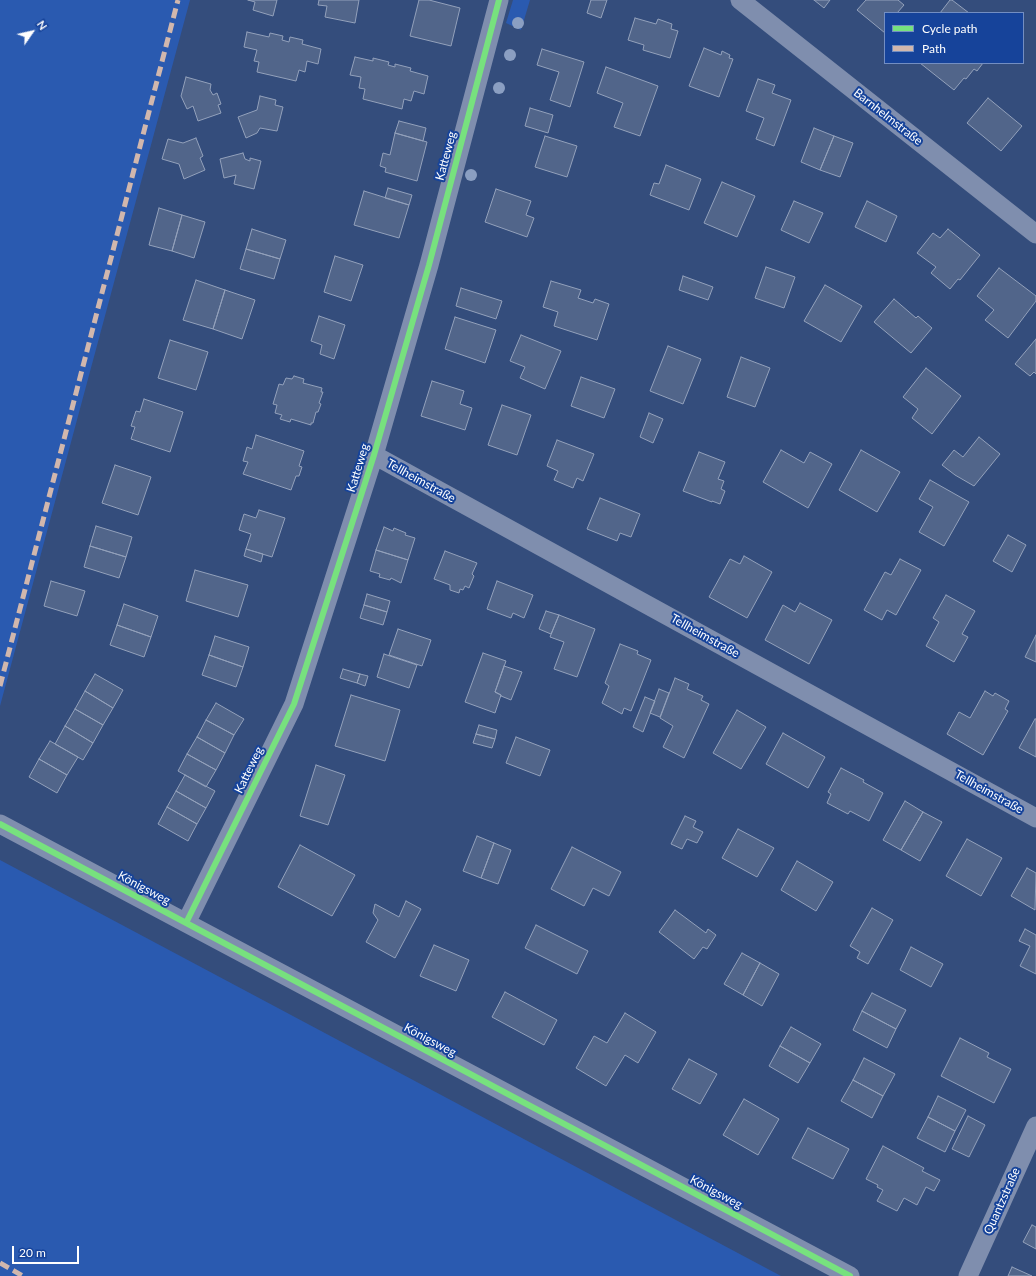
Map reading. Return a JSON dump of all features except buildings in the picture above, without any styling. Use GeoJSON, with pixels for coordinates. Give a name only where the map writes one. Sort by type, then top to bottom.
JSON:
{"type":"FeatureCollection","features":[{"type":"Feature","properties":{"kind":"street","name":"Katteweg"},"geometry":{"type":"LineString","coordinates":[[186,923],[294,704],[374,455],[429,265],[499,0]]}},
{"type":"Feature","properties":{"kind":"street","name":"Barnhelmstraße"},"geometry":{"type":"LineString","coordinates":[[740,0],[1036,234]]}},
{"type":"Feature","properties":{"kind":"street","name":"Tellheimstraße"},"geometry":{"type":"LineString","coordinates":[[374,455],[1036,818]]}},
{"type":"Feature","properties":{"kind":"street","name":"Königsweg"},"geometry":{"type":"LineString","coordinates":[[0,824],[850,1276]]}},
{"type":"Feature","properties":{"kind":"street","name":"Quantzstraße"},"geometry":{"type":"LineString","coordinates":[[968,1276],[1036,1126]]}},
{"type":"Feature","properties":{"kind":"shaded area"},"geometry":{"type":"Polygon","coordinates":[[[0,0],[190,0],[0,706],[0,0]]]}},
{"type":"Feature","properties":{"kind":"shaded area"},"geometry":{"type":"Polygon","coordinates":[[[513,0],[530,0],[521,30],[506,23],[513,0]]]}},
{"type":"Feature","properties":{"kind":"shaded area"},"geometry":{"type":"Polygon","coordinates":[[[0,860],[781,1276],[0,1276],[0,860]]]}},
{"type":"Feature","properties":{"kind":"marked path"},"geometry":{"type":"LineString","coordinates":[[0,686],[178,0]]}},
{"type":"Feature","properties":{"kind":"marked path"},"geometry":{"type":"LineString","coordinates":[[0,1263],[23,1276]]}},
{"type":"Feature","properties":{"kind":"cycle path"},"geometry":{"type":"LineString","coordinates":[[186,923],[294,704],[374,455],[429,265],[499,0]]}},
{"type":"Feature","properties":{"kind":"cycle path"},"geometry":{"type":"LineString","coordinates":[[0,824],[850,1276]]}}]}
